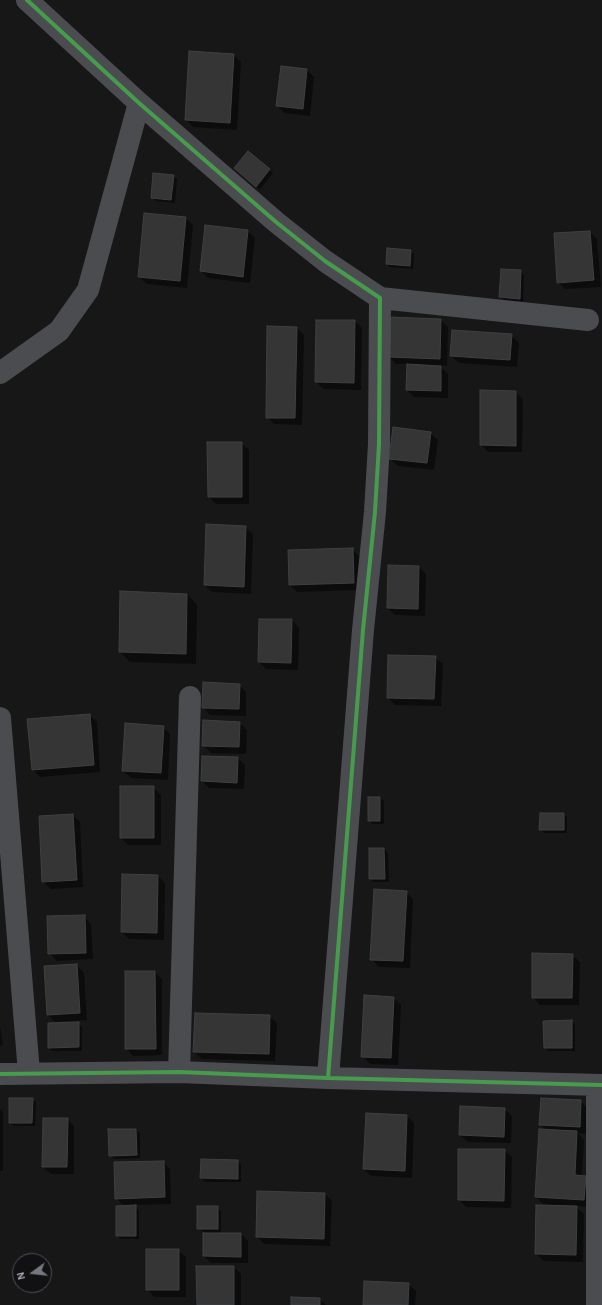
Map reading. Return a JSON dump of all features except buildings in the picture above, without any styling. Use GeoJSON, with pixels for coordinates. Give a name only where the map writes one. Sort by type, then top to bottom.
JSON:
{"type":"FeatureCollection","features":[{"type":"Feature","properties":{"kind":"street"},"geometry":{"type":"LineString","coordinates":[[27,0],[139,103],[276,222],[325,261],[380,298],[588,320]]}},
{"type":"Feature","properties":{"kind":"street"},"geometry":{"type":"LineString","coordinates":[[0,373],[59,331],[88,290],[139,103]]}},
{"type":"Feature","properties":{"kind":"street"},"geometry":{"type":"LineString","coordinates":[[328,1078],[363,630],[375,512],[379,444],[380,298]]}},
{"type":"Feature","properties":{"kind":"street"},"geometry":{"type":"LineString","coordinates":[[179,1072],[190,697]]}},
{"type":"Feature","properties":{"kind":"street"},"geometry":{"type":"LineString","coordinates":[[0,718],[29,1073]]}},
{"type":"Feature","properties":{"kind":"street"},"geometry":{"type":"LineString","coordinates":[[0,1074],[179,1072],[328,1078],[600,1085],[597,1305]]}},
{"type":"Feature","properties":{"kind":"cycle path"},"geometry":{"type":"LineString","coordinates":[[27,0],[139,103],[276,222],[325,261],[380,298],[379,444],[375,512],[363,630],[328,1078]]}},
{"type":"Feature","properties":{"kind":"cycle path"},"geometry":{"type":"LineString","coordinates":[[0,1074],[179,1072],[328,1078],[602,1085]]}}]}
